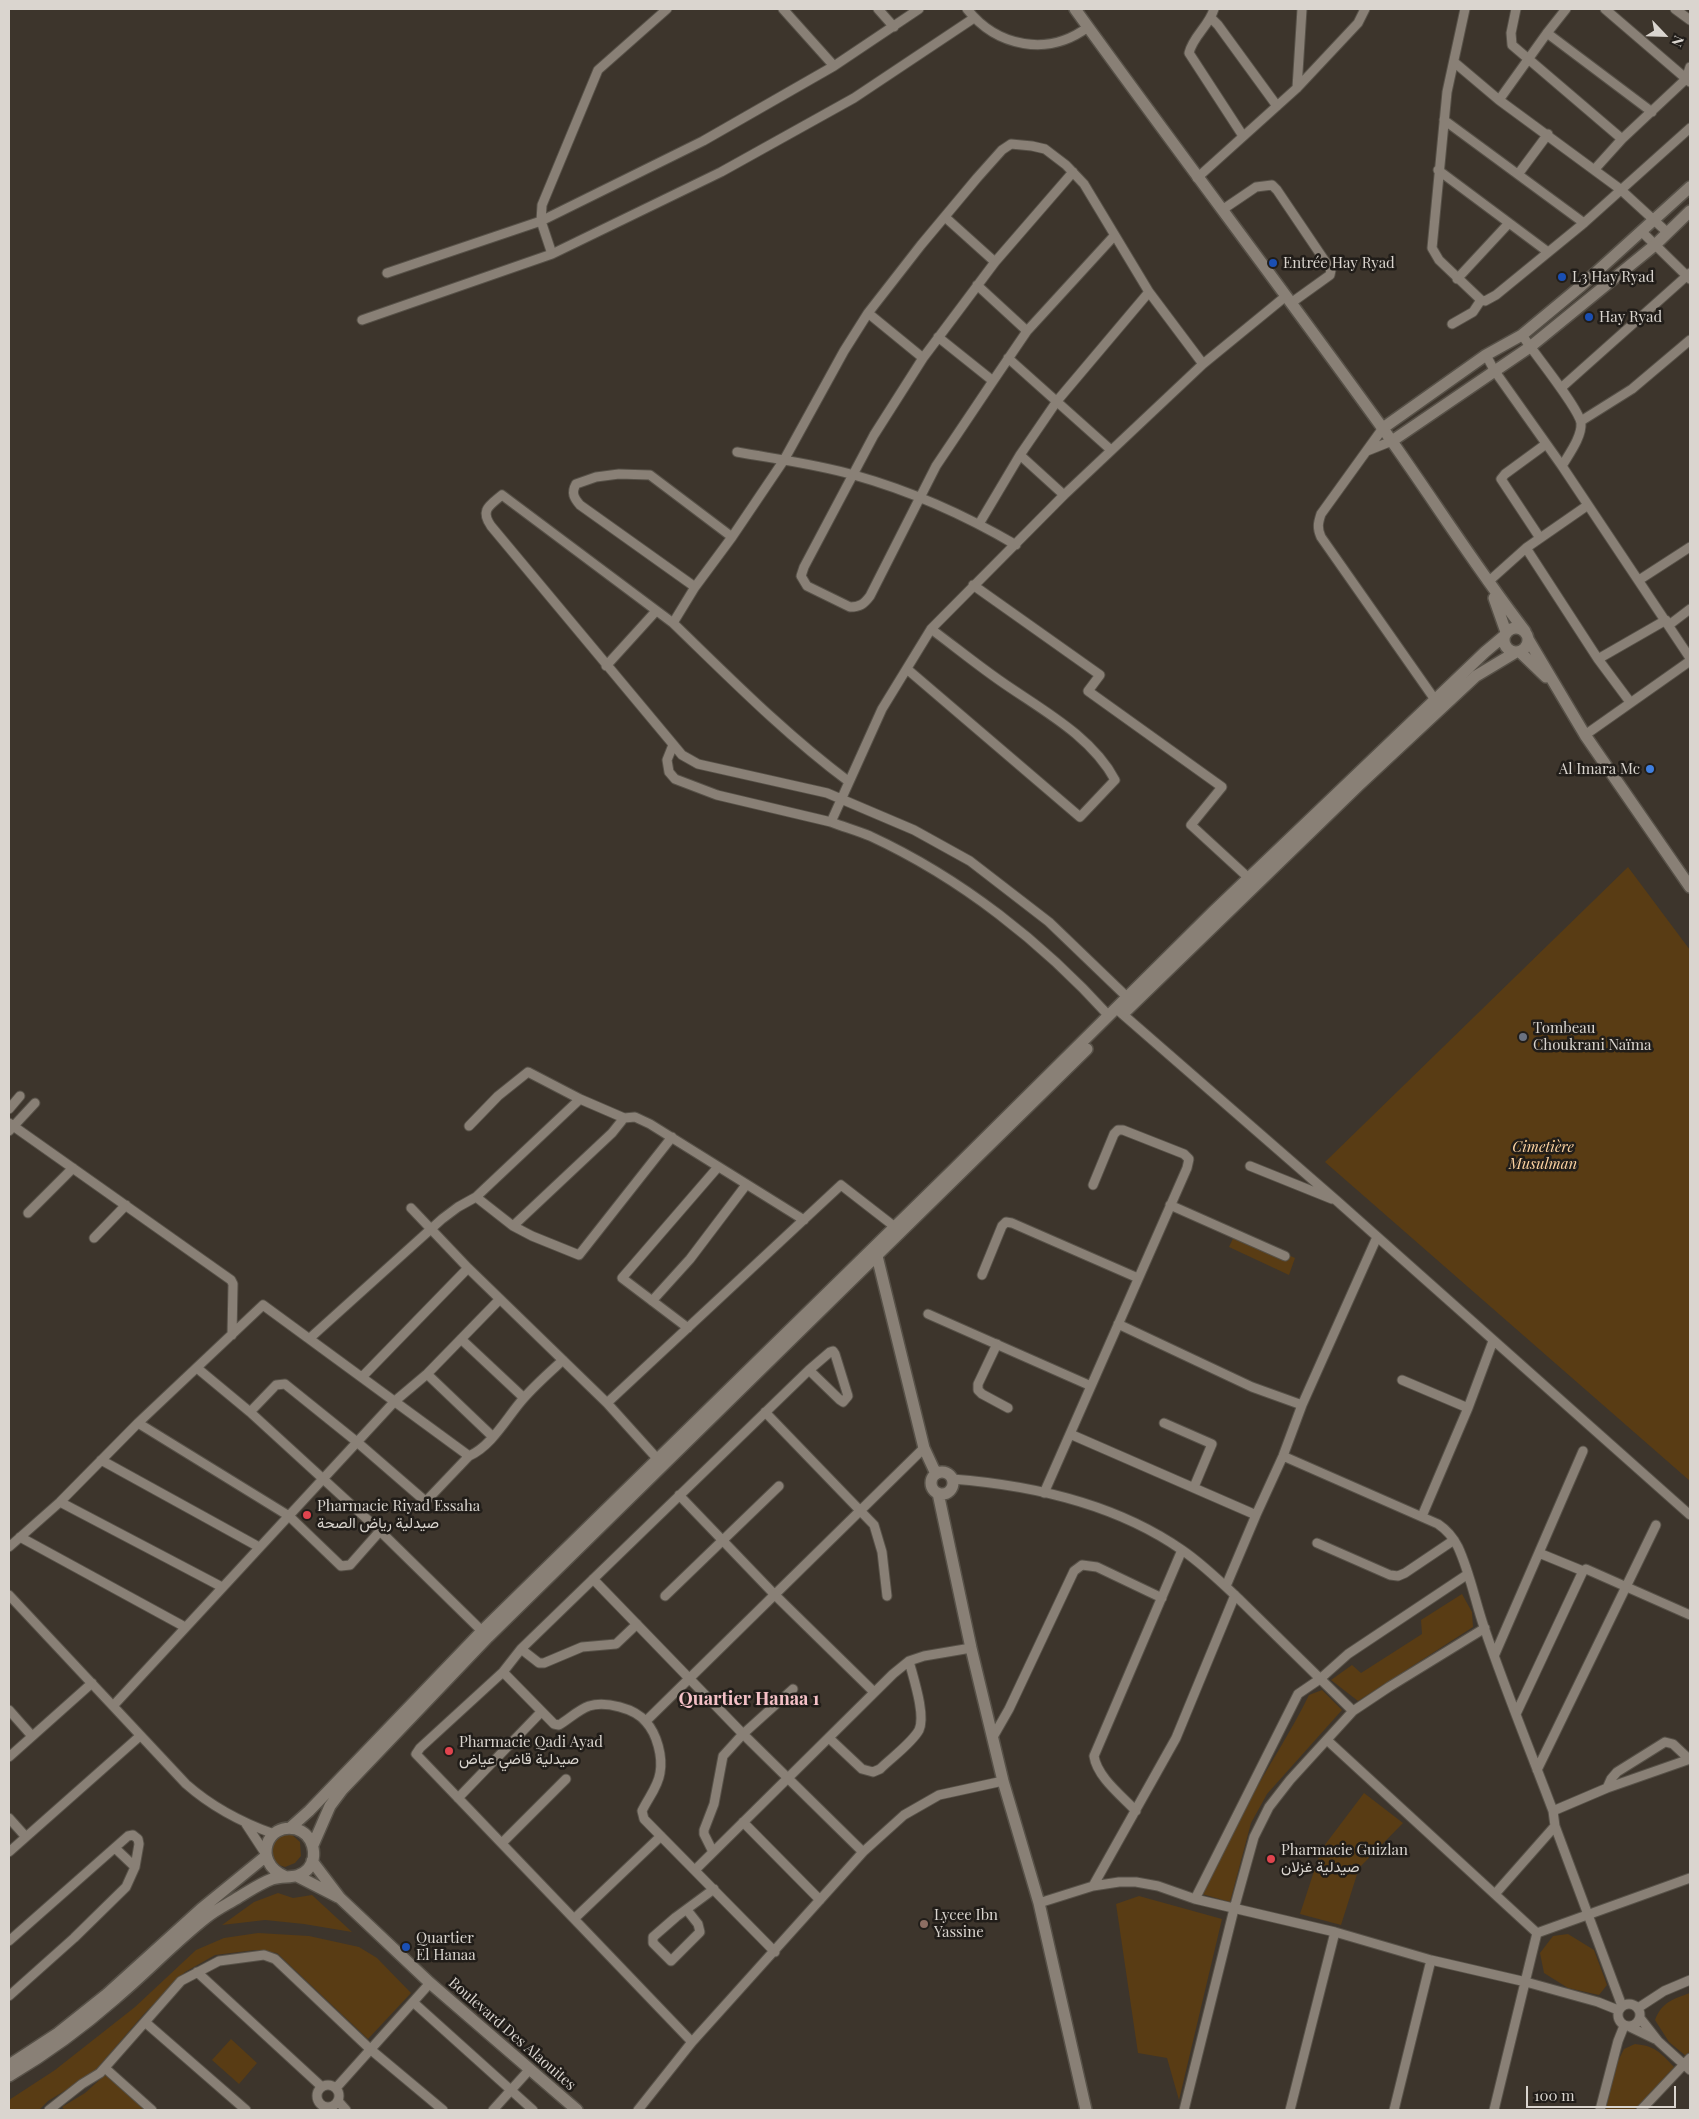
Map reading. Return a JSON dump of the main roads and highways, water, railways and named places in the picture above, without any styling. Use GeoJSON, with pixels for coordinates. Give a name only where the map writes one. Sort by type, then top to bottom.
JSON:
{"type":"FeatureCollection","features":[{"type":"Feature","properties":{"kind":"main road"},"geometry":{"type":"LineString","coordinates":[[1075,9],[1197,178],[1383,428],[1488,582],[1527,635],[1554,685],[1585,735],[1686,872],[1690,887]]}},
{"type":"Feature","properties":{"kind":"main road"},"geometry":{"type":"LineString","coordinates":[[1383,428],[1486,355],[1522,335],[1581,286],[1690,187]]}},
{"type":"Feature","properties":{"kind":"main road"},"geometry":{"type":"LineString","coordinates":[[1392,442],[1530,347],[1655,245],[1690,211]]}},
{"type":"Feature","properties":{"kind":"main road"},"geometry":{"type":"LineString","coordinates":[[1488,582],[1505,634],[1506,648],[1518,652],[1554,685]]}},
{"type":"Feature","properties":{"kind":"main road"},"geometry":{"type":"LineString","coordinates":[[1116,1013],[1128,998],[1438,704],[1505,634],[1514,628],[1527,635]]}},
{"type":"Feature","properties":{"kind":"main road"},"geometry":{"type":"LineString","coordinates":[[1438,704],[1476,676],[1526,647],[1527,635]]}},
{"type":"Feature","properties":{"kind":"main road"},"geometry":{"type":"LineString","coordinates":[[284,1876],[275,1872],[269,1865],[266,1855],[269,1840],[274,1834],[290,1828],[310,1812],[485,1634],[1252,881]]}},
{"type":"Feature","properties":{"kind":"main road"},"geometry":{"type":"LineString","coordinates":[[876,1252],[895,1228],[958,1171]]}},
{"type":"Feature","properties":{"kind":"main road"},"geometry":{"type":"LineString","coordinates":[[876,1252],[924,1448],[936,1474]]}},
{"type":"Feature","properties":{"kind":"main road"},"geometry":{"type":"LineString","coordinates":[[938,1493],[948,1493],[953,1484],[952,1479],[945,1473],[936,1474],[932,1479],[932,1484],[938,1493],[971,1648],[1003,1781],[1039,1903],[1086,2110]]}},
{"type":"Feature","properties":{"kind":"main road"},"geometry":{"type":"LineString","coordinates":[[297,1876],[309,1868],[312,1861],[313,1845],[330,1806],[342,1790],[485,1634]]}},
{"type":"Feature","properties":{"kind":"main road"},"geometry":{"type":"LineString","coordinates":[[290,1828],[304,1833],[313,1845]]}},
{"type":"Feature","properties":{"kind":"main road"},"geometry":{"type":"LineString","coordinates":[[10,2071],[107,1994],[201,1909],[266,1855]]}},
{"type":"Feature","properties":{"kind":"main road"},"geometry":{"type":"LineString","coordinates":[[312,1861],[340,1898]]}},
{"type":"Feature","properties":{"kind":"main road"},"geometry":{"type":"LineString","coordinates":[[10,2071],[33,2062],[114,2000],[207,1917],[258,1886],[272,1879],[284,1876],[297,1876],[340,1898]]}},
{"type":"Feature","properties":{"kind":"main road","name":"Boulevard Des Alaouites"},"geometry":{"type":"LineString","coordinates":[[340,1898],[430,1982],[577,2110]]}},
{"type":"Feature","properties":{"kind":"place","name":"Entrée Hay Ryad"},"geometry":{"type":"Point","coordinates":[1273,263]}},
{"type":"Feature","properties":{"kind":"place","name":"L3 Hay Ryad"},"geometry":{"type":"Point","coordinates":[1562,277]}},
{"type":"Feature","properties":{"kind":"place","name":"Hay Ryad"},"geometry":{"type":"Point","coordinates":[1589,317]}},
{"type":"Feature","properties":{"kind":"place","name":"Al Imara Mc"},"geometry":{"type":"Point","coordinates":[1650,769]}},
{"type":"Feature","properties":{"kind":"place","name":"Tombeau Choukrani Naïma"},"geometry":{"type":"Point","coordinates":[1523,1037]}},
{"type":"Feature","properties":{"kind":"place","name":"Pharmacie Riyad Essaha صيدلية رياض الصحة"},"geometry":{"type":"Point","coordinates":[307,1515]}},
{"type":"Feature","properties":{"kind":"place","name":"Pharmacie Qadi Ayad صيدلية قاضي عياض"},"geometry":{"type":"Point","coordinates":[449,1751]}},
{"type":"Feature","properties":{"kind":"place","name":"Pharmacie Guizlan صيدلية غزلان"},"geometry":{"type":"Point","coordinates":[1271,1859]}},
{"type":"Feature","properties":{"kind":"place","name":"Lycee Ibn Yassine"},"geometry":{"type":"Point","coordinates":[924,1924]}},
{"type":"Feature","properties":{"kind":"place","name":"Quartier El Hanaa"},"geometry":{"type":"Point","coordinates":[406,1947]}},
{"type":"Feature","properties":{"kind":"district","name":"Quartier Hanaa 1"},"geometry":{"type":"Point","coordinates":[749,1699]}},
{"type":"Feature","properties":{"kind":"park label","name":"Cimetière Musulman"},"geometry":{"type":"Point","coordinates":[1543,1156]}}]}
